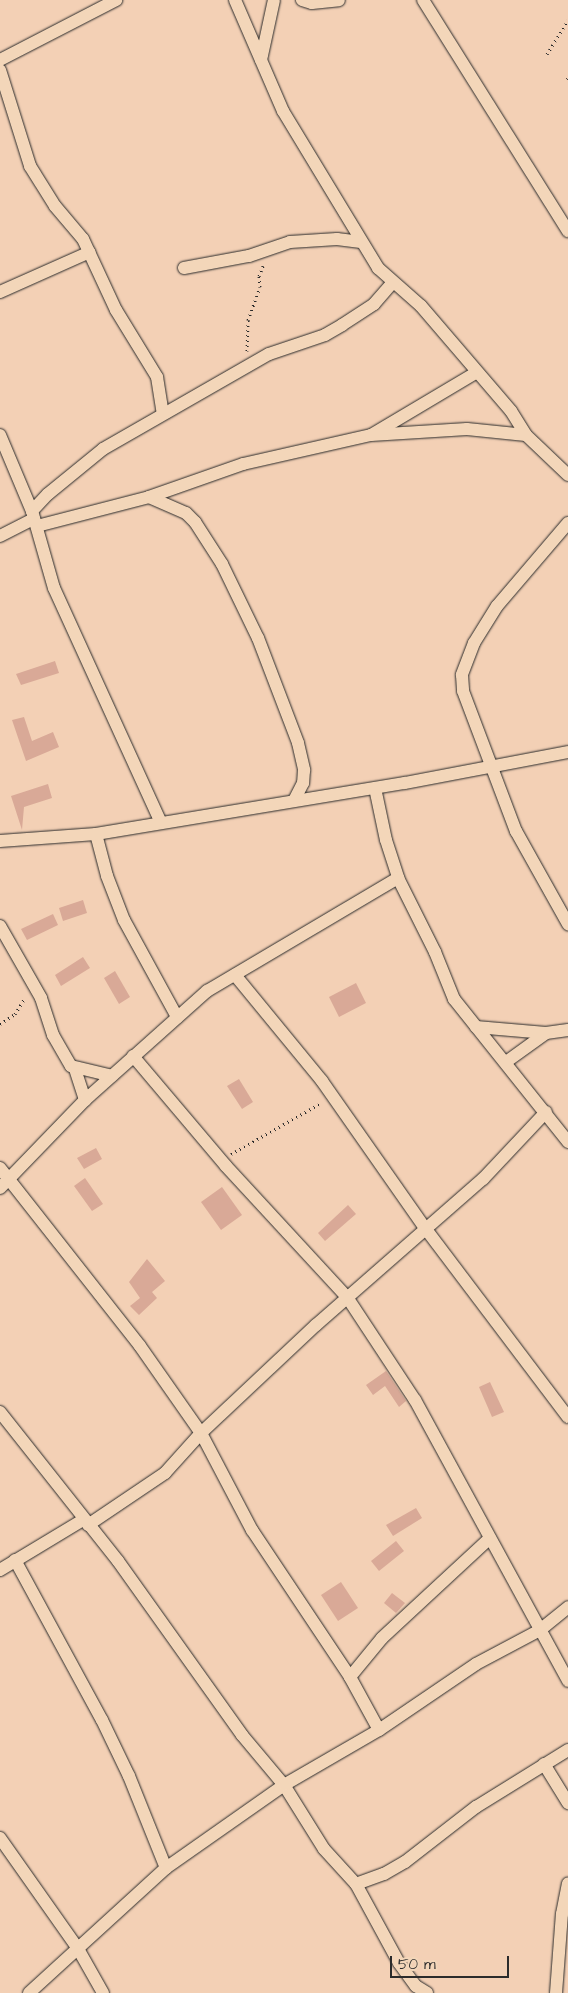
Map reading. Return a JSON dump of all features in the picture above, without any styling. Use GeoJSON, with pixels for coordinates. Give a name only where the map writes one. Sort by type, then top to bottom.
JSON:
{"type":"FeatureCollection","features":[{"type":"Feature","properties":{"kind":"street"},"geometry":{"type":"LineString","coordinates":[[0,60],[116,0]]}},
{"type":"Feature","properties":{"kind":"street"},"geometry":{"type":"LineString","coordinates":[[236,0],[283,111],[361,242],[392,283],[421,306],[512,410],[526,435],[568,475]]}},
{"type":"Feature","properties":{"kind":"street"},"geometry":{"type":"LineString","coordinates":[[260,60],[274,0]]}},
{"type":"Feature","properties":{"kind":"street"},"geometry":{"type":"LineString","coordinates":[[302,0],[312,3],[339,0]]}},
{"type":"Feature","properties":{"kind":"street"},"geometry":{"type":"LineString","coordinates":[[423,0],[456,58],[547,194],[568,232]]}},
{"type":"Feature","properties":{"kind":"street"},"geometry":{"type":"LineString","coordinates":[[0,70],[30,166],[54,206],[74,226],[90,252],[111,301],[157,377],[163,414]]}},
{"type":"Feature","properties":{"kind":"street"},"geometry":{"type":"LineString","coordinates":[[184,268],[221,263],[310,239],[361,242]]}},
{"type":"Feature","properties":{"kind":"street"},"geometry":{"type":"LineString","coordinates":[[0,292],[90,252]]}},
{"type":"Feature","properties":{"kind":"street"},"geometry":{"type":"LineString","coordinates":[[35,519],[48,494],[103,449],[247,366],[342,326],[374,304],[392,283]]}},
{"type":"Feature","properties":{"kind":"street"},"geometry":{"type":"LineString","coordinates":[[371,435],[477,372]]}},
{"type":"Feature","properties":{"kind":"street"},"geometry":{"type":"LineString","coordinates":[[0,536],[35,519],[149,498],[243,464],[371,435],[467,429],[526,435]]}},
{"type":"Feature","properties":{"kind":"street"},"geometry":{"type":"LineString","coordinates":[[0,435],[35,519],[54,588],[161,823]]}},
{"type":"Feature","properties":{"kind":"street"},"geometry":{"type":"LineString","coordinates":[[149,498],[186,513],[196,522],[222,564],[258,638],[298,743],[304,770],[303,783],[294,801]]}},
{"type":"Feature","properties":{"kind":"street"},"geometry":{"type":"LineString","coordinates":[[568,523],[497,606],[474,643],[462,676],[463,692],[493,766],[516,831],[568,924]]}},
{"type":"Feature","properties":{"kind":"street"},"geometry":{"type":"LineString","coordinates":[[0,841],[96,834],[375,788],[568,752]]}},
{"type":"Feature","properties":{"kind":"street"},"geometry":{"type":"LineString","coordinates":[[375,788],[386,840],[398,878],[435,952],[454,998],[568,1142]]}},
{"type":"Feature","properties":{"kind":"street"},"geometry":{"type":"LineString","coordinates":[[96,834],[107,876],[124,920],[176,1017]]}},
{"type":"Feature","properties":{"kind":"street"},"geometry":{"type":"LineString","coordinates":[[4,1184],[85,1100],[176,1017],[207,992],[398,878]]}},
{"type":"Feature","properties":{"kind":"street"},"geometry":{"type":"LineString","coordinates":[[0,926],[41,998],[53,1035],[75,1069],[85,1100]]}},
{"type":"Feature","properties":{"kind":"street"},"geometry":{"type":"LineString","coordinates":[[235,975],[332,1096],[425,1228],[568,1417]]}},
{"type":"Feature","properties":{"kind":"street"},"geometry":{"type":"LineString","coordinates":[[476,1027],[546,1033],[568,1030]]}},
{"type":"Feature","properties":{"kind":"street"},"geometry":{"type":"LineString","coordinates":[[506,1062],[546,1033]]}},
{"type":"Feature","properties":{"kind":"street"},"geometry":{"type":"LineString","coordinates":[[133,1056],[219,1157],[347,1297],[415,1400],[568,1681]]}},
{"type":"Feature","properties":{"kind":"street"},"geometry":{"type":"LineString","coordinates":[[75,1069],[112,1076]]}},
{"type":"Feature","properties":{"kind":"street"},"geometry":{"type":"LineString","coordinates":[[0,1570],[15,1560],[86,1523],[165,1472],[201,1433],[347,1297],[482,1179],[546,1112]]}},
{"type":"Feature","properties":{"kind":"street"},"geometry":{"type":"LineString","coordinates":[[0,1168],[4,1184],[140,1346],[201,1433],[252,1530],[350,1677],[379,1730]]}},
{"type":"Feature","properties":{"kind":"street"},"geometry":{"type":"LineString","coordinates":[[0,1412],[118,1561],[242,1735],[284,1785],[324,1850],[356,1884],[399,1963],[416,1986],[427,1993]]}},
{"type":"Feature","properties":{"kind":"street"},"geometry":{"type":"LineString","coordinates":[[350,1677],[382,1638],[490,1538]]}},
{"type":"Feature","properties":{"kind":"street"},"geometry":{"type":"LineString","coordinates":[[15,1560],[102,1720],[129,1776],[166,1868]]}},
{"type":"Feature","properties":{"kind":"street"},"geometry":{"type":"LineString","coordinates":[[29,1993],[166,1868],[284,1785],[379,1730],[476,1664],[540,1630],[568,1607]]}},
{"type":"Feature","properties":{"kind":"street"},"geometry":{"type":"LineString","coordinates":[[356,1884],[384,1874],[405,1862],[476,1807],[568,1750]]}},
{"type":"Feature","properties":{"kind":"street"},"geometry":{"type":"LineString","coordinates":[[544,1764],[568,1803]]}},
{"type":"Feature","properties":{"kind":"street"},"geometry":{"type":"LineString","coordinates":[[0,1838],[77,1948],[103,1993]]}},
{"type":"Feature","properties":{"kind":"street"},"geometry":{"type":"LineString","coordinates":[[556,1993],[562,1914],[568,1884]]}},
{"type":"Feature","properties":{"kind":"path"},"geometry":{"type":"LineString","coordinates":[[547,54],[568,20]]}},
{"type":"Feature","properties":{"kind":"path"},"geometry":{"type":"LineString","coordinates":[[247,366],[248,320],[260,287],[260,271],[273,248]]}},
{"type":"Feature","properties":{"kind":"path"},"geometry":{"type":"LineString","coordinates":[[0,1024],[22,1005],[29,977]]}},
{"type":"Feature","properties":{"kind":"path"},"geometry":{"type":"LineString","coordinates":[[219,1157],[246,1148],[332,1096]]}},
{"type":"Feature","properties":{"kind":"building"},"geometry":{"type":"Polygon","coordinates":[[[55,661],[59,673],[21,685],[16,674],[55,661]]]}},
{"type":"Feature","properties":{"kind":"building"},"geometry":{"type":"Polygon","coordinates":[[[24,717],[32,741],[53,732],[59,747],[26,761],[12,720],[24,717]]]}},
{"type":"Feature","properties":{"kind":"building"},"geometry":{"type":"Polygon","coordinates":[[[48,784],[52,798],[24,807],[22,830],[11,796],[48,784]]]}},
{"type":"Feature","properties":{"kind":"building"},"geometry":{"type":"Polygon","coordinates":[[[83,900],[87,913],[63,921],[59,908],[83,900]]]}},
{"type":"Feature","properties":{"kind":"building"},"geometry":{"type":"Polygon","coordinates":[[[53,914],[58,925],[27,940],[21,929],[53,914]]]}},
{"type":"Feature","properties":{"kind":"building"},"geometry":{"type":"Polygon","coordinates":[[[83,957],[90,968],[61,986],[55,975],[83,957]]]}},
{"type":"Feature","properties":{"kind":"building"},"geometry":{"type":"Polygon","coordinates":[[[115,971],[130,997],[119,1004],[104,978],[115,971]]]}},
{"type":"Feature","properties":{"kind":"building"},"geometry":{"type":"Polygon","coordinates":[[[356,983],[366,1003],[339,1017],[329,997],[356,983]]]}},
{"type":"Feature","properties":{"kind":"building"},"geometry":{"type":"Polygon","coordinates":[[[239,1079],[253,1102],[242,1109],[227,1086],[239,1079]]]}},
{"type":"Feature","properties":{"kind":"building"},"geometry":{"type":"Polygon","coordinates":[[[96,1148],[102,1159],[84,1169],[77,1158],[96,1148]]]}},
{"type":"Feature","properties":{"kind":"building"},"geometry":{"type":"Polygon","coordinates":[[[85,1178],[103,1204],[92,1211],[74,1186],[85,1178]]]}},
{"type":"Feature","properties":{"kind":"building"},"geometry":{"type":"Polygon","coordinates":[[[222,1187],[242,1215],[221,1230],[201,1202],[222,1187]]]}},
{"type":"Feature","properties":{"kind":"building"},"geometry":{"type":"Polygon","coordinates":[[[348,1205],[356,1214],[325,1241],[318,1233],[348,1205]]]}},
{"type":"Feature","properties":{"kind":"building"},"geometry":{"type":"Polygon","coordinates":[[[147,1259],[165,1281],[152,1292],[157,1298],[139,1315],[130,1306],[140,1298],[129,1282],[147,1259]]]}},
{"type":"Feature","properties":{"kind":"building"},"geometry":{"type":"Polygon","coordinates":[[[386,1371],[406,1401],[399,1407],[385,1386],[373,1395],[366,1385],[386,1371]]]}},
{"type":"Feature","properties":{"kind":"building"},"geometry":{"type":"Polygon","coordinates":[[[490,1382],[504,1412],[492,1417],[479,1387],[490,1382]]]}},
{"type":"Feature","properties":{"kind":"building"},"geometry":{"type":"Polygon","coordinates":[[[416,1508],[422,1518],[393,1536],[386,1525],[416,1508]]]}},
{"type":"Feature","properties":{"kind":"building"},"geometry":{"type":"Polygon","coordinates":[[[396,1541],[404,1551],[379,1571],[371,1561],[396,1541]]]}},
{"type":"Feature","properties":{"kind":"building"},"geometry":{"type":"Polygon","coordinates":[[[341,1582],[358,1608],[338,1621],[321,1595],[341,1582]]]}},
{"type":"Feature","properties":{"kind":"building"},"geometry":{"type":"Polygon","coordinates":[[[392,1593],[405,1603],[396,1613],[384,1603],[392,1593]]]}}]}
